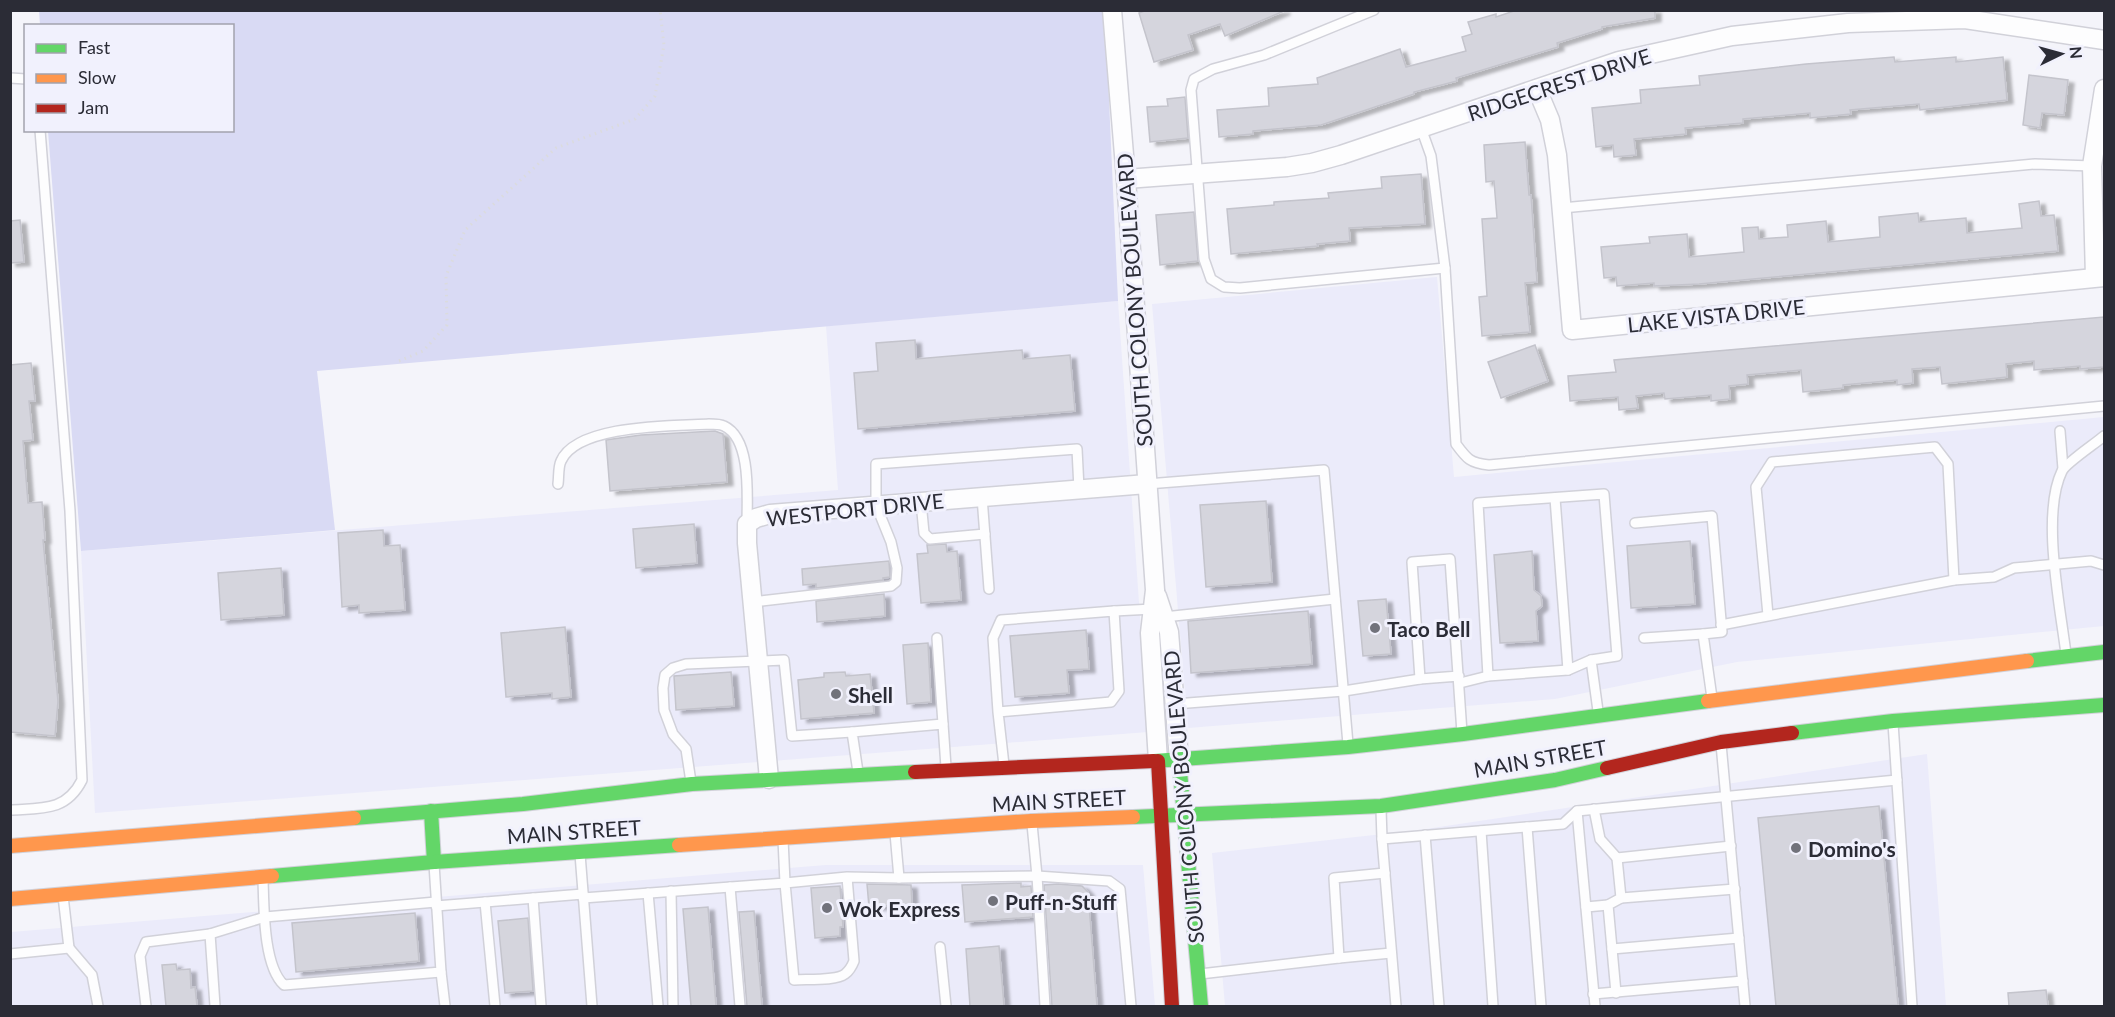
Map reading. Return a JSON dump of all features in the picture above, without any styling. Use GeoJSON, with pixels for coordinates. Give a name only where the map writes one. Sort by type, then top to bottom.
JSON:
{"type":"FeatureCollection","features":[{"type":"Feature","properties":{"kind":"main road","name":"MAIN STREET"},"geometry":{"type":"LineString","coordinates":[[10,846],[523,804],[692,784],[858,774],[1179,760],[1348,747],[1462,734],[1599,714],[1713,705],[2104,652]]}},
{"type":"Feature","properties":{"kind":"main road","name":"MAIN STREET"},"geometry":{"type":"LineString","coordinates":[[10,899],[434,862],[895,830],[1031,821],[1381,807],[1555,780],[1720,737],[2104,705]]}},
{"type":"Feature","properties":{"kind":"main road","name":"SOUTH COLONY BOULEVARD"},"geometry":{"type":"LineString","coordinates":[[1179,760],[1201,1006]]}},
{"type":"Feature","properties":{"kind":"main road","name":"SOUTH COLONY BOULEVARD"},"geometry":{"type":"LineString","coordinates":[[1158,761],[1172,1006]]}},
{"type":"Feature","properties":{"kind":"main road"},"geometry":{"type":"LineString","coordinates":[[431,811],[434,862]]}},
{"type":"Feature","properties":{"kind":"street","name":"SOUTH COLONY BOULEVARD"},"geometry":{"type":"LineString","coordinates":[[1112,10],[1155,590],[1158,613],[1169,632],[1179,760]]}},
{"type":"Feature","properties":{"kind":"street","name":"RIDGECREST DRIVE"},"geometry":{"type":"LineString","coordinates":[[1126,179],[1287,167],[1311,163],[1619,61],[1732,36],[1848,23],[1965,15],[2104,40]]}},
{"type":"Feature","properties":{"kind":"street","name":"LAKE VISTA DRIVE"},"geometry":{"type":"LineString","coordinates":[[1537,89],[1550,120],[1557,155],[1572,330],[2100,277]]}},
{"type":"Feature","properties":{"kind":"street"},"geometry":{"type":"LineString","coordinates":[[2100,277],[2092,166],[2104,89]]}},
{"type":"Feature","properties":{"kind":"street","name":"WESTPORT DRIVE"},"geometry":{"type":"LineString","coordinates":[[769,779],[747,524],[756,518],[770,514],[1147,484]]}},
{"type":"Feature","properties":{"kind":"street","name":"SOUTH COLONY BOULEVARD"},"geometry":{"type":"LineString","coordinates":[[1158,613],[1150,633],[1158,761]]}},
{"type":"Feature","properties":{"kind":"lane"},"geometry":{"type":"LineString","coordinates":[[1374,10],[1264,55],[1213,69],[1194,78],[1191,90],[1204,259],[1211,279],[1224,287],[1240,288],[1445,268]]}},
{"type":"Feature","properties":{"kind":"lane"},"geometry":{"type":"LineString","coordinates":[[1421,128],[1431,156],[1445,268],[1456,444],[1474,463],[1489,465],[2104,406]]}},
{"type":"Feature","properties":{"kind":"lane"},"geometry":{"type":"LineString","coordinates":[[10,810],[46,808],[61,804],[72,796],[82,780],[70,511],[40,132]]}},
{"type":"Feature","properties":{"kind":"lane"},"geometry":{"type":"LineString","coordinates":[[1562,208],[2035,164],[2092,166]]}},
{"type":"Feature","properties":{"kind":"lane"},"geometry":{"type":"LineString","coordinates":[[558,484],[561,461],[573,445],[592,437],[620,430],[709,424],[723,426],[734,433],[743,452],[747,478],[747,524]]}},
{"type":"Feature","properties":{"kind":"lane"},"geometry":{"type":"LineString","coordinates":[[2060,431],[2063,469],[2052,503],[2055,563],[2066,656]]}},
{"type":"Feature","properties":{"kind":"lane"},"geometry":{"type":"LineString","coordinates":[[2063,469],[2104,436]]}},
{"type":"Feature","properties":{"kind":"lane"},"geometry":{"type":"LineString","coordinates":[[1768,615],[1756,488],[1772,462],[1935,447],[1948,464],[1954,580]]}},
{"type":"Feature","properties":{"kind":"lane"},"geometry":{"type":"LineString","coordinates":[[752,602],[891,586],[896,582],[897,568],[891,542],[876,506],[876,464],[1077,449],[1079,489]]}},
{"type":"Feature","properties":{"kind":"lane"},"geometry":{"type":"LineString","coordinates":[[1147,484],[1324,470],[1348,747]]}},
{"type":"Feature","properties":{"kind":"lane"},"geometry":{"type":"LineString","coordinates":[[1175,704],[1344,691],[1420,680],[1459,680],[1568,670],[1590,660],[1617,657],[1604,494],[1478,503],[1488,676]]}},
{"type":"Feature","properties":{"kind":"lane"},"geometry":{"type":"LineString","coordinates":[[982,497],[989,589]]}},
{"type":"Feature","properties":{"kind":"lane"},"geometry":{"type":"LineString","coordinates":[[1555,498],[1568,670]]}},
{"type":"Feature","properties":{"kind":"lane"},"geometry":{"type":"LineString","coordinates":[[921,502],[924,533],[930,539],[985,534]]}},
{"type":"Feature","properties":{"kind":"lane"},"geometry":{"type":"LineString","coordinates":[[1635,523],[1712,516],[1722,632],[1644,638]]}},
{"type":"Feature","properties":{"kind":"lane"},"geometry":{"type":"LineString","coordinates":[[1420,680],[1412,562],[1450,559],[1462,734]]}},
{"type":"Feature","properties":{"kind":"lane"},"geometry":{"type":"LineString","coordinates":[[1721,625],[1954,580],[1994,577],[2014,568],[2091,561],[2104,565]]}},
{"type":"Feature","properties":{"kind":"lane"},"geometry":{"type":"LineString","coordinates":[[1005,767],[998,712],[993,638],[1001,620],[1114,611],[1158,613],[1335,599]]}},
{"type":"Feature","properties":{"kind":"lane"},"geometry":{"type":"LineString","coordinates":[[998,712],[1111,702],[1119,691],[1114,611]]}},
{"type":"Feature","properties":{"kind":"lane"},"geometry":{"type":"LineString","coordinates":[[1703,634],[1713,705]]}},
{"type":"Feature","properties":{"kind":"lane"},"geometry":{"type":"LineString","coordinates":[[937,638],[946,770]]}},
{"type":"Feature","properties":{"kind":"lane"},"geometry":{"type":"LineString","coordinates":[[692,784],[686,749],[673,734],[664,710],[665,675],[673,668],[686,664],[784,660],[792,736],[943,724]]}},
{"type":"Feature","properties":{"kind":"lane"},"geometry":{"type":"LineString","coordinates":[[1590,660],[1599,714]]}},
{"type":"Feature","properties":{"kind":"lane"},"geometry":{"type":"LineString","coordinates":[[1893,721],[1912,1006]]}},
{"type":"Feature","properties":{"kind":"lane"},"geometry":{"type":"LineString","coordinates":[[852,732],[858,774]]}},
{"type":"Feature","properties":{"kind":"lane"},"geometry":{"type":"LineString","coordinates":[[1720,737],[1745,1006]]}},
{"type":"Feature","properties":{"kind":"lane"},"geometry":{"type":"LineString","coordinates":[[1382,839],[1563,824],[1577,811],[1897,780]]}},
{"type":"Feature","properties":{"kind":"lane"},"geometry":{"type":"LineString","coordinates":[[1381,807],[1396,1006]]}},
{"type":"Feature","properties":{"kind":"lane"},"geometry":{"type":"LineString","coordinates":[[1594,809],[1600,839],[1617,858],[1621,898]]}},
{"type":"Feature","properties":{"kind":"lane"},"geometry":{"type":"LineString","coordinates":[[1577,811],[1594,1006]]}},
{"type":"Feature","properties":{"kind":"lane"},"geometry":{"type":"LineString","coordinates":[[1031,821],[1037,876],[1045,1006]]}},
{"type":"Feature","properties":{"kind":"lane"},"geometry":{"type":"LineString","coordinates":[[1527,827],[1541,1006]]}},
{"type":"Feature","properties":{"kind":"lane"},"geometry":{"type":"LineString","coordinates":[[895,830],[899,878]]}},
{"type":"Feature","properties":{"kind":"lane"},"geometry":{"type":"LineString","coordinates":[[1481,831],[1493,1006]]}},
{"type":"Feature","properties":{"kind":"lane"},"geometry":{"type":"LineString","coordinates":[[1425,835],[1439,1006]]}},
{"type":"Feature","properties":{"kind":"lane"},"geometry":{"type":"LineString","coordinates":[[783,838],[794,980],[838,977],[846,974],[851,968],[854,961],[847,877]]}},
{"type":"Feature","properties":{"kind":"lane"},"geometry":{"type":"LineString","coordinates":[[1617,858],[1731,846]]}},
{"type":"Feature","properties":{"kind":"lane"},"geometry":{"type":"LineString","coordinates":[[579,852],[591,1006]]}},
{"type":"Feature","properties":{"kind":"lane"},"geometry":{"type":"LineString","coordinates":[[434,862],[445,1006]]}},
{"type":"Feature","properties":{"kind":"lane"},"geometry":{"type":"LineString","coordinates":[[1339,958],[1335,878],[1385,873]]}},
{"type":"Feature","properties":{"kind":"lane"},"geometry":{"type":"LineString","coordinates":[[146,1006],[140,956],[146,942],[210,934],[265,917],[436,904],[648,893],[847,877],[1037,876],[1109,881],[1120,889],[1131,1006]]}},
{"type":"Feature","properties":{"kind":"lane"},"geometry":{"type":"LineString","coordinates":[[263,877],[269,949],[278,980],[284,985],[441,972]]}},
{"type":"Feature","properties":{"kind":"lane"},"geometry":{"type":"LineString","coordinates":[[730,887],[740,1006]]}},
{"type":"Feature","properties":{"kind":"lane"},"geometry":{"type":"LineString","coordinates":[[1586,907],[1608,905],[1621,898],[1734,889]]}},
{"type":"Feature","properties":{"kind":"lane"},"geometry":{"type":"LineString","coordinates":[[671,891],[673,1006]]}},
{"type":"Feature","properties":{"kind":"lane"},"geometry":{"type":"LineString","coordinates":[[63,893],[69,948],[92,975],[98,1006]]}},
{"type":"Feature","properties":{"kind":"lane"},"geometry":{"type":"LineString","coordinates":[[648,893],[658,1006]]}},
{"type":"Feature","properties":{"kind":"lane"},"geometry":{"type":"LineString","coordinates":[[533,898],[541,1006]]}},
{"type":"Feature","properties":{"kind":"lane"},"geometry":{"type":"LineString","coordinates":[[485,902],[495,1006]]}},
{"type":"Feature","properties":{"kind":"lane"},"geometry":{"type":"LineString","coordinates":[[1608,905],[1616,993]]}},
{"type":"Feature","properties":{"kind":"lane"},"geometry":{"type":"LineString","coordinates":[[210,934],[215,1006]]}},
{"type":"Feature","properties":{"kind":"lane"},"geometry":{"type":"LineString","coordinates":[[1612,949],[1739,938]]}},
{"type":"Feature","properties":{"kind":"lane"},"geometry":{"type":"LineString","coordinates":[[940,947],[946,1006]]}},
{"type":"Feature","properties":{"kind":"lane"},"geometry":{"type":"LineString","coordinates":[[10,954],[69,948]]}},
{"type":"Feature","properties":{"kind":"lane"},"geometry":{"type":"LineString","coordinates":[[1199,974],[1391,953]]}},
{"type":"Feature","properties":{"kind":"lane"},"geometry":{"type":"LineString","coordinates":[[1593,994],[1743,981]]}},
{"type":"Feature","properties":{"kind":"path"},"geometry":{"type":"LineString","coordinates":[[399,361],[423,351],[447,325],[446,276],[465,230],[556,148],[635,119],[655,96],[664,45],[660,10]]}},
{"type":"Feature","properties":{"kind":"shaded area"},"geometry":{"type":"Polygon","coordinates":[[[39,11],[1105,11],[1118,301],[317,371],[335,530],[81,551],[48,132],[234,132],[234,24],[40,24],[39,11]]]}},
{"type":"Feature","properties":{"kind":"shaded area"},"geometry":{"type":"Polygon","coordinates":[[[1437,277],[1454,477],[2104,417],[2104,626],[1737,662],[1555,699],[1188,728],[1152,304],[1437,277]]]}},
{"type":"Feature","properties":{"kind":"shaded area"},"geometry":{"type":"Polygon","coordinates":[[[1118,301],[1148,732],[95,813],[81,551],[838,490],[826,326],[1118,301]]]}},
{"type":"Feature","properties":{"kind":"shaded area"},"geometry":{"type":"Polygon","coordinates":[[[1927,754],[1946,1006],[1225,1006],[1212,853],[1419,830],[1927,754]]]}},
{"type":"Feature","properties":{"kind":"shaded area"},"geometry":{"type":"Polygon","coordinates":[[[826,865],[1143,865],[1155,1006],[11,1006],[11,932],[826,865]]]}},
{"type":"Feature","properties":{"kind":"building"},"geometry":{"type":"Polygon","coordinates":[[[1147,10],[1284,11],[1225,36],[1220,24],[1188,35],[1193,50],[1154,62],[1139,13],[1147,10]]]}},
{"type":"Feature","properties":{"kind":"building"},"geometry":{"type":"Polygon","coordinates":[[[1517,10],[1655,10],[1655,18],[1602,27],[1602,29],[1557,43],[1558,47],[1456,78],[1457,81],[1414,92],[1414,94],[1321,125],[1253,131],[1253,134],[1219,137],[1217,110],[1269,106],[1268,88],[1318,84],[1317,78],[1400,49],[1406,67],[1466,51],[1462,37],[1472,34],[1468,22],[1496,14],[1496,17],[1517,10]]]}},
{"type":"Feature","properties":{"kind":"building"},"geometry":{"type":"Polygon","coordinates":[[[1894,57],[1895,62],[1956,57],[1956,62],[2003,57],[2007,100],[1920,110],[1919,104],[1850,110],[1851,114],[1810,118],[1810,113],[1743,119],[1743,123],[1685,128],[1686,134],[1634,139],[1636,155],[1614,157],[1613,145],[1596,147],[1592,108],[1641,103],[1640,90],[1700,85],[1699,76],[1894,57]]]}},
{"type":"Feature","properties":{"kind":"building"},"geometry":{"type":"Polygon","coordinates":[[[2029,75],[2068,80],[2064,115],[2042,113],[2040,128],[2023,125],[2029,75]]]}},
{"type":"Feature","properties":{"kind":"building"},"geometry":{"type":"Polygon","coordinates":[[[1185,97],[1188,138],[1150,142],[1147,107],[1168,106],[1167,99],[1185,97]]]}},
{"type":"Feature","properties":{"kind":"building"},"geometry":{"type":"Polygon","coordinates":[[[1525,142],[1537,282],[1525,283],[1530,332],[1482,336],[1479,297],[1487,296],[1482,219],[1497,218],[1494,181],[1486,182],[1484,145],[1525,142]]]}},
{"type":"Feature","properties":{"kind":"building"},"geometry":{"type":"Polygon","coordinates":[[[1421,174],[1425,224],[1349,228],[1350,241],[1231,254],[1227,209],[1274,205],[1274,202],[1329,198],[1328,193],[1382,188],[1381,177],[1421,174]]]}},
{"type":"Feature","properties":{"kind":"building"},"geometry":{"type":"Polygon","coordinates":[[[2039,201],[2041,216],[2054,215],[2058,251],[1699,284],[1654,286],[1654,283],[1617,286],[1616,277],[1604,278],[1601,247],[1650,243],[1649,237],[1687,234],[1689,257],[1744,252],[1742,228],[1758,227],[1759,239],[1788,237],[1787,225],[1826,221],[1828,242],[1880,237],[1879,217],[1918,213],[1919,222],[1966,218],[1967,233],[2022,228],[2019,204],[2039,201]]]}},
{"type":"Feature","properties":{"kind":"building"},"geometry":{"type":"Polygon","coordinates":[[[1194,212],[1198,261],[1160,265],[1156,215],[1194,212]]]}},
{"type":"Feature","properties":{"kind":"building"},"geometry":{"type":"Polygon","coordinates":[[[20,220],[24,262],[10,263],[10,221],[20,220]]]}},
{"type":"Feature","properties":{"kind":"building"},"geometry":{"type":"Polygon","coordinates":[[[2104,317],[2104,367],[2080,369],[2080,366],[2034,370],[2034,361],[2006,364],[2007,377],[1942,384],[1940,367],[1912,369],[1913,383],[1897,385],[1897,380],[1843,385],[1843,388],[1803,392],[1801,370],[1747,375],[1748,384],[1729,386],[1730,399],[1711,401],[1711,395],[1665,399],[1664,393],[1636,396],[1638,408],[1619,410],[1618,397],[1570,401],[1568,376],[1616,372],[1614,360],[2104,317]]]}},
{"type":"Feature","properties":{"kind":"building"},"geometry":{"type":"Polygon","coordinates":[[[915,340],[916,359],[1022,350],[1023,359],[1070,355],[1075,411],[858,429],[854,373],[878,371],[876,343],[915,340]]]}},
{"type":"Feature","properties":{"kind":"building"},"geometry":{"type":"Polygon","coordinates":[[[1535,345],[1548,381],[1501,398],[1488,362],[1535,345]]]}},
{"type":"Feature","properties":{"kind":"building"},"geometry":{"type":"Polygon","coordinates":[[[31,363],[35,401],[29,401],[33,440],[23,441],[28,503],[42,502],[45,540],[43,540],[58,701],[55,736],[10,732],[10,365],[31,363]]]}},
{"type":"Feature","properties":{"kind":"building"},"geometry":{"type":"Polygon","coordinates":[[[715,431],[723,434],[727,482],[610,491],[606,440],[641,435],[715,431]]]}},
{"type":"Feature","properties":{"kind":"building"},"geometry":{"type":"Polygon","coordinates":[[[1266,501],[1272,582],[1206,587],[1200,505],[1266,501]]]}},
{"type":"Feature","properties":{"kind":"building"},"geometry":{"type":"Polygon","coordinates":[[[694,524],[697,563],[636,568],[633,529],[694,524]]]}},
{"type":"Feature","properties":{"kind":"building"},"geometry":{"type":"Polygon","coordinates":[[[383,530],[384,546],[400,545],[405,610],[359,613],[359,605],[342,607],[338,533],[383,530]]]}},
{"type":"Feature","properties":{"kind":"building"},"geometry":{"type":"Polygon","coordinates":[[[1690,541],[1695,604],[1631,608],[1627,546],[1690,541]]]}},
{"type":"Feature","properties":{"kind":"building"},"geometry":{"type":"Polygon","coordinates":[[[946,544],[947,552],[957,551],[961,600],[921,603],[917,554],[928,553],[927,545],[946,544]]]}},
{"type":"Feature","properties":{"kind":"building"},"geometry":{"type":"Polygon","coordinates":[[[1532,551],[1534,590],[1541,596],[1542,606],[1536,611],[1538,641],[1500,643],[1494,555],[1532,551]]]}},
{"type":"Feature","properties":{"kind":"building"},"geometry":{"type":"Polygon","coordinates":[[[889,561],[890,577],[883,578],[883,580],[816,588],[816,584],[803,585],[802,569],[889,561]]]}},
{"type":"Feature","properties":{"kind":"building"},"geometry":{"type":"Polygon","coordinates":[[[281,568],[284,615],[221,620],[218,573],[281,568]]]}},
{"type":"Feature","properties":{"kind":"building"},"geometry":{"type":"Polygon","coordinates":[[[884,594],[885,616],[817,622],[816,601],[884,594]]]}},
{"type":"Feature","properties":{"kind":"building","name":"Taco Bell"},"geometry":{"type":"Polygon","coordinates":[[[1386,599],[1391,654],[1363,656],[1358,601],[1386,599]]]}},
{"type":"Feature","properties":{"kind":"building"},"geometry":{"type":"Polygon","coordinates":[[[1308,611],[1312,664],[1191,673],[1188,621],[1308,611]]]}},
{"type":"Feature","properties":{"kind":"building"},"geometry":{"type":"Polygon","coordinates":[[[565,627],[571,697],[552,699],[552,693],[506,697],[501,633],[565,627]]]}},
{"type":"Feature","properties":{"kind":"building"},"geometry":{"type":"Polygon","coordinates":[[[1086,630],[1089,669],[1067,670],[1069,693],[1015,697],[1010,636],[1086,630]]]}},
{"type":"Feature","properties":{"kind":"building"},"geometry":{"type":"Polygon","coordinates":[[[928,643],[931,702],[907,704],[903,645],[928,643]]]}},
{"type":"Feature","properties":{"kind":"building"},"geometry":{"type":"Polygon","coordinates":[[[731,672],[734,706],[676,710],[674,676],[731,672]]]}},
{"type":"Feature","properties":{"kind":"building"},"geometry":{"type":"Polygon","coordinates":[[[845,672],[846,676],[870,674],[874,713],[801,719],[798,680],[824,677],[824,673],[845,672]]]}},
{"type":"Feature","properties":{"kind":"building"},"geometry":{"type":"Polygon","coordinates":[[[1879,806],[1898,1005],[1776,1006],[1758,818],[1879,806]]]}},
{"type":"Feature","properties":{"kind":"building","name":"Puff-n-Stuff"},"geometry":{"type":"Polygon","coordinates":[[[1021,883],[1021,887],[1031,886],[1033,917],[965,922],[962,885],[1021,883]]]}},
{"type":"Feature","properties":{"kind":"building"},"geometry":{"type":"Polygon","coordinates":[[[867,884],[911,885],[912,904],[869,907],[867,884]]]}},
{"type":"Feature","properties":{"kind":"building"},"geometry":{"type":"Polygon","coordinates":[[[1044,885],[1082,886],[1088,892],[1097,1006],[1052,1006],[1044,885]]]}},
{"type":"Feature","properties":{"kind":"building","name":"Wok Express"},"geometry":{"type":"Polygon","coordinates":[[[840,886],[843,927],[840,927],[840,936],[815,938],[811,888],[840,886]]]}},
{"type":"Feature","properties":{"kind":"building"},"geometry":{"type":"Polygon","coordinates":[[[708,907],[716,1006],[691,1006],[683,909],[708,907]]]}},
{"type":"Feature","properties":{"kind":"building"},"geometry":{"type":"Polygon","coordinates":[[[754,911],[762,1006],[747,1006],[739,912],[754,911]]]}},
{"type":"Feature","properties":{"kind":"building"},"geometry":{"type":"Polygon","coordinates":[[[415,913],[419,961],[296,972],[292,923],[415,913]]]}},
{"type":"Feature","properties":{"kind":"building"},"geometry":{"type":"Polygon","coordinates":[[[528,918],[533,991],[505,993],[498,921],[528,918]]]}},
{"type":"Feature","properties":{"kind":"building"},"geometry":{"type":"Polygon","coordinates":[[[999,946],[1004,1006],[970,1006],[966,949],[999,946]]]}},
{"type":"Feature","properties":{"kind":"building"},"geometry":{"type":"Polygon","coordinates":[[[176,964],[177,970],[190,969],[191,988],[195,987],[197,1006],[166,1006],[162,965],[176,964]]]}},
{"type":"Feature","properties":{"kind":"building"},"geometry":{"type":"Polygon","coordinates":[[[2046,990],[2048,1006],[2009,1006],[2008,993],[2046,990]]]}},
{"type":"Feature","properties":{"kind":"traffic: fast"},"geometry":{"type":"LineString","coordinates":[[2027,661],[2104,652]]}},
{"type":"Feature","properties":{"kind":"traffic: fast"},"geometry":{"type":"LineString","coordinates":[[1154,761],[1348,747],[1708,701]]}},
{"type":"Feature","properties":{"kind":"traffic: fast"},"geometry":{"type":"LineString","coordinates":[[1792,733],[1893,721],[2104,705]]}},
{"type":"Feature","properties":{"kind":"traffic: fast"},"geometry":{"type":"LineString","coordinates":[[1179,760],[1201,1006]]}},
{"type":"Feature","properties":{"kind":"traffic: fast"},"geometry":{"type":"LineString","coordinates":[[1133,817],[1381,806],[1555,780],[1607,768]]}},
{"type":"Feature","properties":{"kind":"traffic: fast"},"geometry":{"type":"LineString","coordinates":[[354,818],[523,804],[692,784],[915,772]]}},
{"type":"Feature","properties":{"kind":"traffic: fast"},"geometry":{"type":"LineString","coordinates":[[431,811],[434,862]]}},
{"type":"Feature","properties":{"kind":"traffic: fast"},"geometry":{"type":"LineString","coordinates":[[272,876],[679,845]]}},
{"type":"Feature","properties":{"kind":"traffic: slow"},"geometry":{"type":"LineString","coordinates":[[1708,701],[2027,661]]}},
{"type":"Feature","properties":{"kind":"traffic: slow"},"geometry":{"type":"LineString","coordinates":[[679,845],[1031,821],[1133,817]]}},
{"type":"Feature","properties":{"kind":"traffic: slow"},"geometry":{"type":"LineString","coordinates":[[10,846],[354,818]]}},
{"type":"Feature","properties":{"kind":"traffic: slow"},"geometry":{"type":"LineString","coordinates":[[10,899],[272,876]]}},
{"type":"Feature","properties":{"kind":"traffic: jam"},"geometry":{"type":"LineString","coordinates":[[1607,768],[1721,742],[1792,733]]}},
{"type":"Feature","properties":{"kind":"traffic: jam"},"geometry":{"type":"LineString","coordinates":[[915,772],[1154,761]]}},
{"type":"Feature","properties":{"kind":"traffic: jam"},"geometry":{"type":"LineString","coordinates":[[1158,761],[1172,1006]]}},
{"type":"Feature","properties":{"kind":"place","name":"Taco Bell"},"geometry":{"type":"Point","coordinates":[1375,628]}},
{"type":"Feature","properties":{"kind":"place","name":"Shell"},"geometry":{"type":"Point","coordinates":[836,694]}},
{"type":"Feature","properties":{"kind":"place","name":"Domino's"},"geometry":{"type":"Point","coordinates":[1796,848]}},
{"type":"Feature","properties":{"kind":"place","name":"Puff-n-Stuff"},"geometry":{"type":"Point","coordinates":[993,901]}},
{"type":"Feature","properties":{"kind":"place","name":"Wok Express"},"geometry":{"type":"Point","coordinates":[827,908]}}]}
